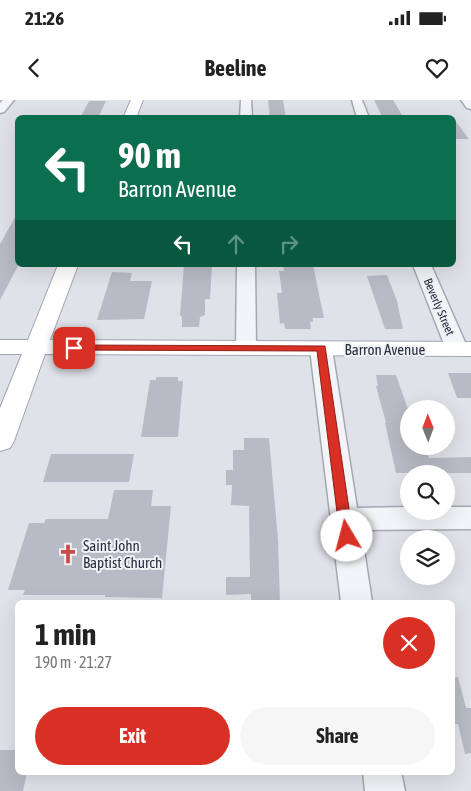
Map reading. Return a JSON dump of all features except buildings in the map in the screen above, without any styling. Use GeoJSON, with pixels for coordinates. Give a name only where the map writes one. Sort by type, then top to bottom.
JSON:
{"type":"FeatureCollection","features":[{"type":"Feature","properties":{"kind":"main road"},"geometry":{"type":"LineString","coordinates":[[130,115],[137,100]]}},
{"type":"Feature","properties":{"kind":"main road"},"geometry":{"type":"LineString","coordinates":[[0,441],[34,348],[67,267]]}},
{"type":"Feature","properties":{"kind":"main road","name":"Barron Avenue"},"geometry":{"type":"LineString","coordinates":[[0,347],[464,349]]}},
{"type":"Feature","properties":{"kind":"street"},"geometry":{"type":"LineString","coordinates":[[0,110],[9,100]]}},
{"type":"Feature","properties":{"kind":"street"},"geometry":{"type":"LineString","coordinates":[[246,100],[246,115]]}},
{"type":"Feature","properties":{"kind":"street"},"geometry":{"type":"LineString","coordinates":[[357,100],[362,115]]}},
{"type":"Feature","properties":{"kind":"street"},"geometry":{"type":"LineString","coordinates":[[466,100],[471,106]]}},
{"type":"Feature","properties":{"kind":"street"},"geometry":{"type":"LineString","coordinates":[[246,267],[246,348]]}},
{"type":"Feature","properties":{"kind":"street","name":"Beverly Street"},"geometry":{"type":"LineString","coordinates":[[423,267],[464,349]]}},
{"type":"Feature","properties":{"kind":"street"},"geometry":{"type":"LineString","coordinates":[[321,348],[356,600]]}},
{"type":"Feature","properties":{"kind":"street"},"geometry":{"type":"LineString","coordinates":[[344,519],[471,518]]}},
{"type":"Feature","properties":{"kind":"street"},"geometry":{"type":"LineString","coordinates":[[382,775],[384,791]]}},
{"type":"Feature","properties":{"kind":"place","name":"Saint John Baptist Church"},"geometry":{"type":"Point","coordinates":[68,554]}},
{"type":"Feature","properties":{"kind":"route"},"geometry":{"type":"LineString","coordinates":[[74,348],[321,348],[347,536]]}}]}
